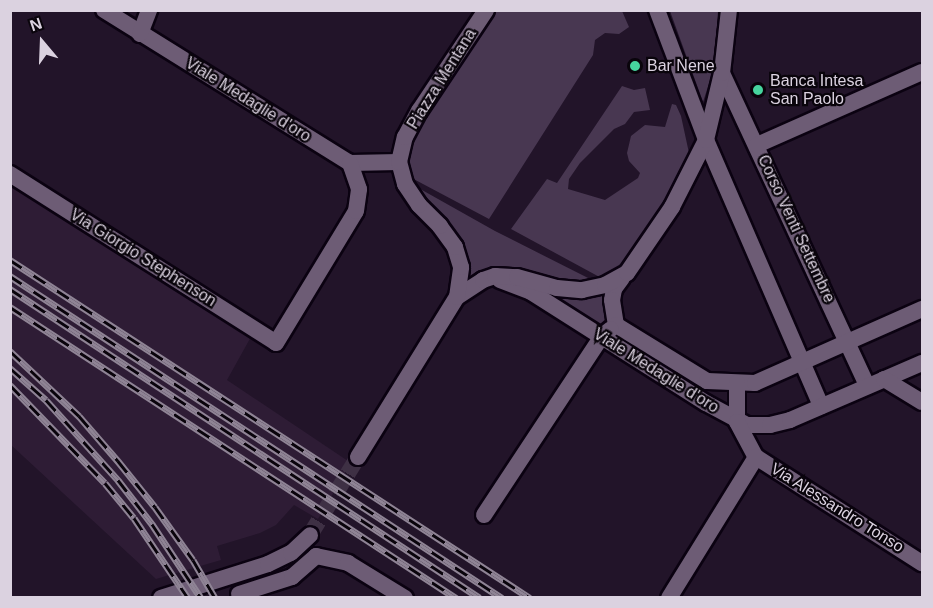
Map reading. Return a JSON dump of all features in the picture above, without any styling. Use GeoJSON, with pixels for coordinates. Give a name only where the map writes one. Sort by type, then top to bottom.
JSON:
{"type":"FeatureCollection","features":[{"type":"Feature","properties":{"kind":"street","name":"Viale Medaglie d'oro"},"geometry":{"type":"LineString","coordinates":[[104,10],[350,164]]}},
{"type":"Feature","properties":{"kind":"street"},"geometry":{"type":"LineString","coordinates":[[140,34],[149,10]]}},
{"type":"Feature","properties":{"kind":"street","name":"Piazza Mentana"},"geometry":{"type":"LineString","coordinates":[[399,162],[405,137],[418,111],[486,10]]}},
{"type":"Feature","properties":{"kind":"street"},"geometry":{"type":"LineString","coordinates":[[657,10],[706,140],[821,406]]}},
{"type":"Feature","properties":{"kind":"street"},"geometry":{"type":"LineString","coordinates":[[358,457],[457,297],[478,282],[503,275],[531,279],[557,288],[582,290],[605,285],[622,278],[634,266],[672,207],[706,140],[722,74],[729,10]]}},
{"type":"Feature","properties":{"kind":"street"},"geometry":{"type":"LineString","coordinates":[[757,145],[922,72]]}},
{"type":"Feature","properties":{"kind":"street","name":"Corso Venti Settembre"},"geometry":{"type":"LineString","coordinates":[[722,74],[757,145],[867,386]]}},
{"type":"Feature","properties":{"kind":"street"},"geometry":{"type":"LineString","coordinates":[[350,164],[399,162],[405,184],[415,200],[440,226],[455,247],[461,267],[457,297]]}},
{"type":"Feature","properties":{"kind":"street","name":"Via Giorgio Stephenson"},"geometry":{"type":"LineString","coordinates":[[10,174],[276,342],[356,211],[359,189],[350,164]]}},
{"type":"Feature","properties":{"kind":"street","name":"Viale Medaglie d'oro"},"geometry":{"type":"LineString","coordinates":[[622,278],[614,289],[612,300],[616,325],[707,381],[755,382],[922,309]]}},
{"type":"Feature","properties":{"kind":"street","name":"Viale Medaglie d'oro"},"geometry":{"type":"LineString","coordinates":[[478,282],[497,279],[520,286],[737,422]]}},
{"type":"Feature","properties":{"kind":"street"},"geometry":{"type":"LineString","coordinates":[[484,515],[602,336],[616,325]]}},
{"type":"Feature","properties":{"kind":"street"},"geometry":{"type":"LineString","coordinates":[[737,422],[754,426],[790,420],[922,363]]}},
{"type":"Feature","properties":{"kind":"street"},"geometry":{"type":"LineString","coordinates":[[884,379],[922,402]]}},
{"type":"Feature","properties":{"kind":"street","name":"Via Alessandro Tonso"},"geometry":{"type":"LineString","coordinates":[[736,383],[737,422],[756,457],[922,563]]}},
{"type":"Feature","properties":{"kind":"street"},"geometry":{"type":"LineString","coordinates":[[669,597],[756,457]]}},
{"type":"Feature","properties":{"kind":"street"},"geometry":{"type":"LineString","coordinates":[[167,596],[268,564],[291,553],[310,535]]}},
{"type":"Feature","properties":{"kind":"street"},"geometry":{"type":"LineString","coordinates":[[239,594],[292,577],[316,556],[348,563],[405,597]]}},
{"type":"Feature","properties":{"kind":"shaded area"},"geometry":{"type":"Polygon","coordinates":[[[493,11],[622,11],[629,27],[619,34],[605,33],[595,40],[593,55],[489,219],[406,175],[405,148],[493,11]]]}},
{"type":"Feature","properties":{"kind":"shaded area"},"geometry":{"type":"Polygon","coordinates":[[[670,11],[718,11],[714,68],[703,102],[670,11]]]}},
{"type":"Feature","properties":{"kind":"shaded area"},"geometry":{"type":"Polygon","coordinates":[[[622,86],[634,90],[645,88],[650,110],[634,112],[625,124],[614,129],[580,163],[569,179],[568,189],[605,200],[638,178],[640,173],[629,161],[627,153],[631,136],[645,125],[665,127],[672,104],[676,105],[681,116],[689,153],[653,222],[621,269],[605,280],[511,229],[547,179],[557,183],[622,86]]]}},
{"type":"Feature","properties":{"kind":"shaded area"},"geometry":{"type":"Polygon","coordinates":[[[406,181],[495,231],[602,285],[531,279],[468,287],[461,266],[406,181]]]}},
{"type":"Feature","properties":{"kind":"shaded area"},"geometry":{"type":"Polygon","coordinates":[[[10,183],[252,335],[227,380],[351,463],[318,519],[294,505],[276,525],[260,533],[217,546],[221,560],[156,579],[11,445],[10,183]]]}},
{"type":"Feature","properties":{"kind":"shaded area"},"geometry":{"type":"Polygon","coordinates":[[[606,293],[607,317],[599,326],[550,297],[582,299],[606,293]]]}},
{"type":"Feature","properties":{"kind":"tunnel"},"geometry":{"type":"LineString","coordinates":[[310,535],[358,457]]}},
{"type":"Feature","properties":{"kind":"railway"},"geometry":{"type":"LineString","coordinates":[[10,260],[530,598]]}},
{"type":"Feature","properties":{"kind":"railway"},"geometry":{"type":"LineString","coordinates":[[10,276],[502,598]]}},
{"type":"Feature","properties":{"kind":"railway"},"geometry":{"type":"LineString","coordinates":[[10,289],[480,598]]}},
{"type":"Feature","properties":{"kind":"railway"},"geometry":{"type":"LineString","coordinates":[[10,307],[456,598]]}},
{"type":"Feature","properties":{"kind":"railway"},"geometry":{"type":"LineString","coordinates":[[10,351],[79,416],[118,461],[193,560],[215,598]]}},
{"type":"Feature","properties":{"kind":"railway"},"geometry":{"type":"LineString","coordinates":[[10,368],[46,400],[118,480],[152,524],[201,598]]}},
{"type":"Feature","properties":{"kind":"railway"},"geometry":{"type":"LineString","coordinates":[[10,385],[105,483],[134,518],[188,598]]}},
{"type":"Feature","properties":{"kind":"place","name":"Bar Nene"},"geometry":{"type":"Point","coordinates":[635,66]}},
{"type":"Feature","properties":{"kind":"place","name":"Banca Intesa San Paolo"},"geometry":{"type":"Point","coordinates":[758,90]}}]}
